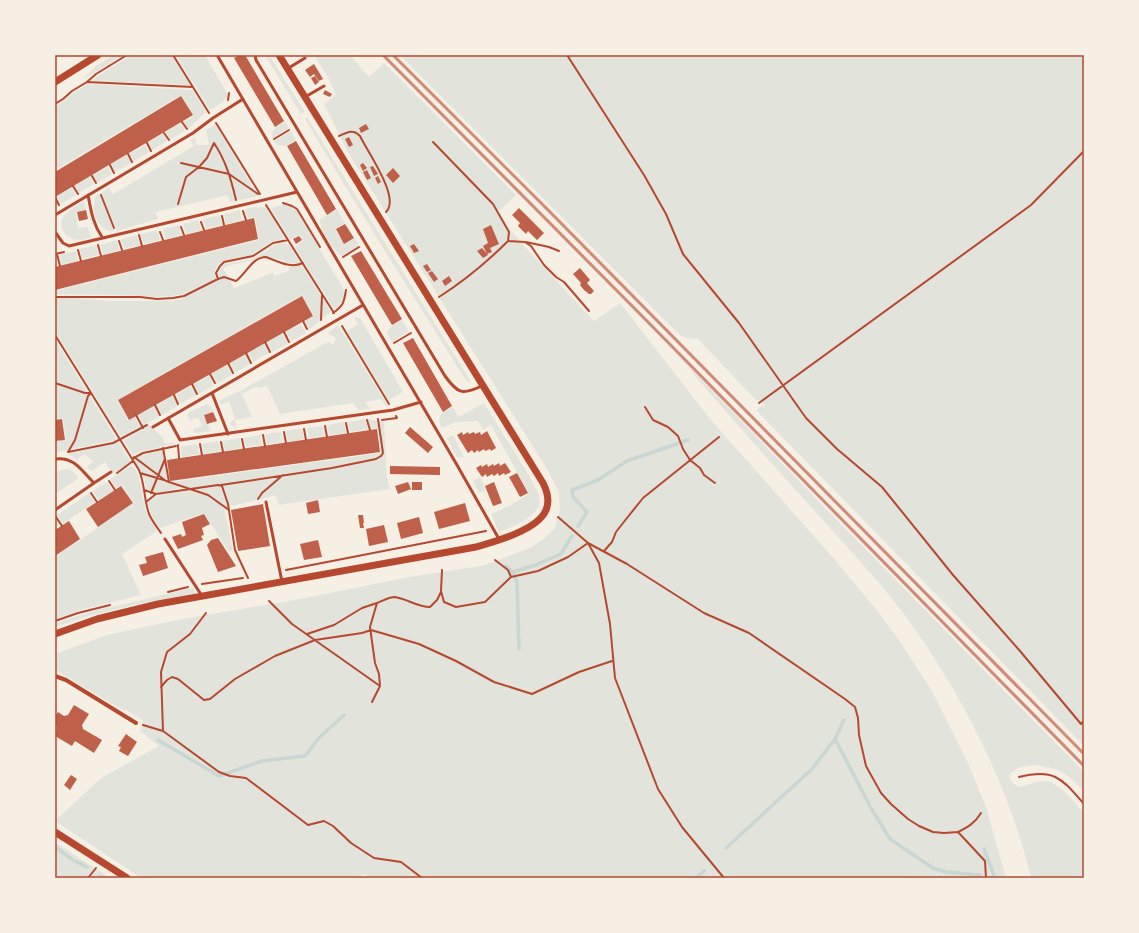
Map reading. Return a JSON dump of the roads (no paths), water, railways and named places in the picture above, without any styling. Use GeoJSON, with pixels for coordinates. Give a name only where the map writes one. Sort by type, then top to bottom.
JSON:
{"type":"FeatureCollection","features":[{"type":"Feature","properties":{"kind":"street"},"geometry":{"type":"LineString","coordinates":[[55,82],[98,55]]}},
{"type":"Feature","properties":{"kind":"street"},"geometry":{"type":"LineString","coordinates":[[55,634],[105,617],[158,604],[476,547],[500,541],[529,527],[546,511],[548,500],[546,491],[536,472],[279,55]]}},
{"type":"Feature","properties":{"kind":"street"},"geometry":{"type":"LineString","coordinates":[[55,676],[66,680],[136,723]]}},
{"type":"Feature","properties":{"kind":"street"},"geometry":{"type":"LineString","coordinates":[[55,832],[127,878]]}},
{"type":"Feature","properties":{"kind":"lane"},"geometry":{"type":"LineString","coordinates":[[217,55],[421,402],[500,541]]}},
{"type":"Feature","properties":{"kind":"lane"},"geometry":{"type":"LineString","coordinates":[[255,55],[256,60],[445,376],[456,389],[462,392],[468,392],[483,386]]}},
{"type":"Feature","properties":{"kind":"lane"},"geometry":{"type":"LineString","coordinates":[[287,69],[305,58]]}},
{"type":"Feature","properties":{"kind":"lane"},"geometry":{"type":"LineString","coordinates":[[305,97],[324,86]]}},
{"type":"Feature","properties":{"kind":"lane"},"geometry":{"type":"LineString","coordinates":[[55,215],[193,133],[243,99]]}},
{"type":"Feature","properties":{"kind":"lane"},"geometry":{"type":"LineString","coordinates":[[55,232],[63,243],[69,246],[297,192]]}},
{"type":"Feature","properties":{"kind":"lane"},"geometry":{"type":"LineString","coordinates":[[88,195],[92,218],[96,229],[102,237]]}},
{"type":"Feature","properties":{"kind":"lane"},"geometry":{"type":"LineString","coordinates":[[153,427],[364,305]]}},
{"type":"Feature","properties":{"kind":"lane"},"geometry":{"type":"LineString","coordinates":[[212,393],[228,434]]}},
{"type":"Feature","properties":{"kind":"lane"},"geometry":{"type":"LineString","coordinates":[[168,418],[180,440],[393,410],[421,402]]}},
{"type":"Feature","properties":{"kind":"lane"},"geometry":{"type":"LineString","coordinates":[[55,459],[62,458],[70,460],[94,483]]}},
{"type":"Feature","properties":{"kind":"lane"},"geometry":{"type":"LineString","coordinates":[[55,510],[111,472]]}},
{"type":"Feature","properties":{"kind":"lane"},"geometry":{"type":"LineString","coordinates":[[266,502],[282,582]]}},
{"type":"Feature","properties":{"kind":"lane"},"geometry":{"type":"LineString","coordinates":[[165,538],[202,596]]}},
{"type":"Feature","properties":{"kind":"waterway"},"geometry":{"type":"LineString","coordinates":[[578,526],[587,512],[573,497],[572,490],[598,480],[627,461],[688,440]]}},
{"type":"Feature","properties":{"kind":"waterway"},"geometry":{"type":"LineString","coordinates":[[506,566],[513,572],[536,565],[561,554],[572,536]]}},
{"type":"Feature","properties":{"kind":"waterway"},"geometry":{"type":"LineString","coordinates":[[513,573],[517,582],[519,649]]}},
{"type":"Feature","properties":{"kind":"waterway"},"geometry":{"type":"LineString","coordinates":[[158,740],[219,776],[262,761],[305,756],[319,738],[344,715]]}},
{"type":"Feature","properties":{"kind":"waterway"},"geometry":{"type":"LineString","coordinates":[[726,848],[812,769],[835,739],[844,720]]}},
{"type":"Feature","properties":{"kind":"waterway"},"geometry":{"type":"LineString","coordinates":[[835,739],[871,808],[890,839],[933,868],[946,872],[980,875]]}},
{"type":"Feature","properties":{"kind":"waterway"},"geometry":{"type":"LineString","coordinates":[[55,847],[73,860],[87,867]]}},
{"type":"Feature","properties":{"kind":"waterway"},"geometry":{"type":"LineString","coordinates":[[984,849],[995,878]]}},
{"type":"Feature","properties":{"kind":"waterway"},"geometry":{"type":"LineString","coordinates":[[696,878],[704,871]]}},
{"type":"Feature","properties":{"kind":"waterway"},"geometry":{"type":"LineString","coordinates":[[100,876],[104,878]]}},
{"type":"Feature","properties":{"kind":"railway"},"geometry":{"type":"LineString","coordinates":[[383,55],[646,320],[1084,766]]}},
{"type":"Feature","properties":{"kind":"railway"},"geometry":{"type":"LineString","coordinates":[[393,55],[550,212],[1084,754]]}}]}
